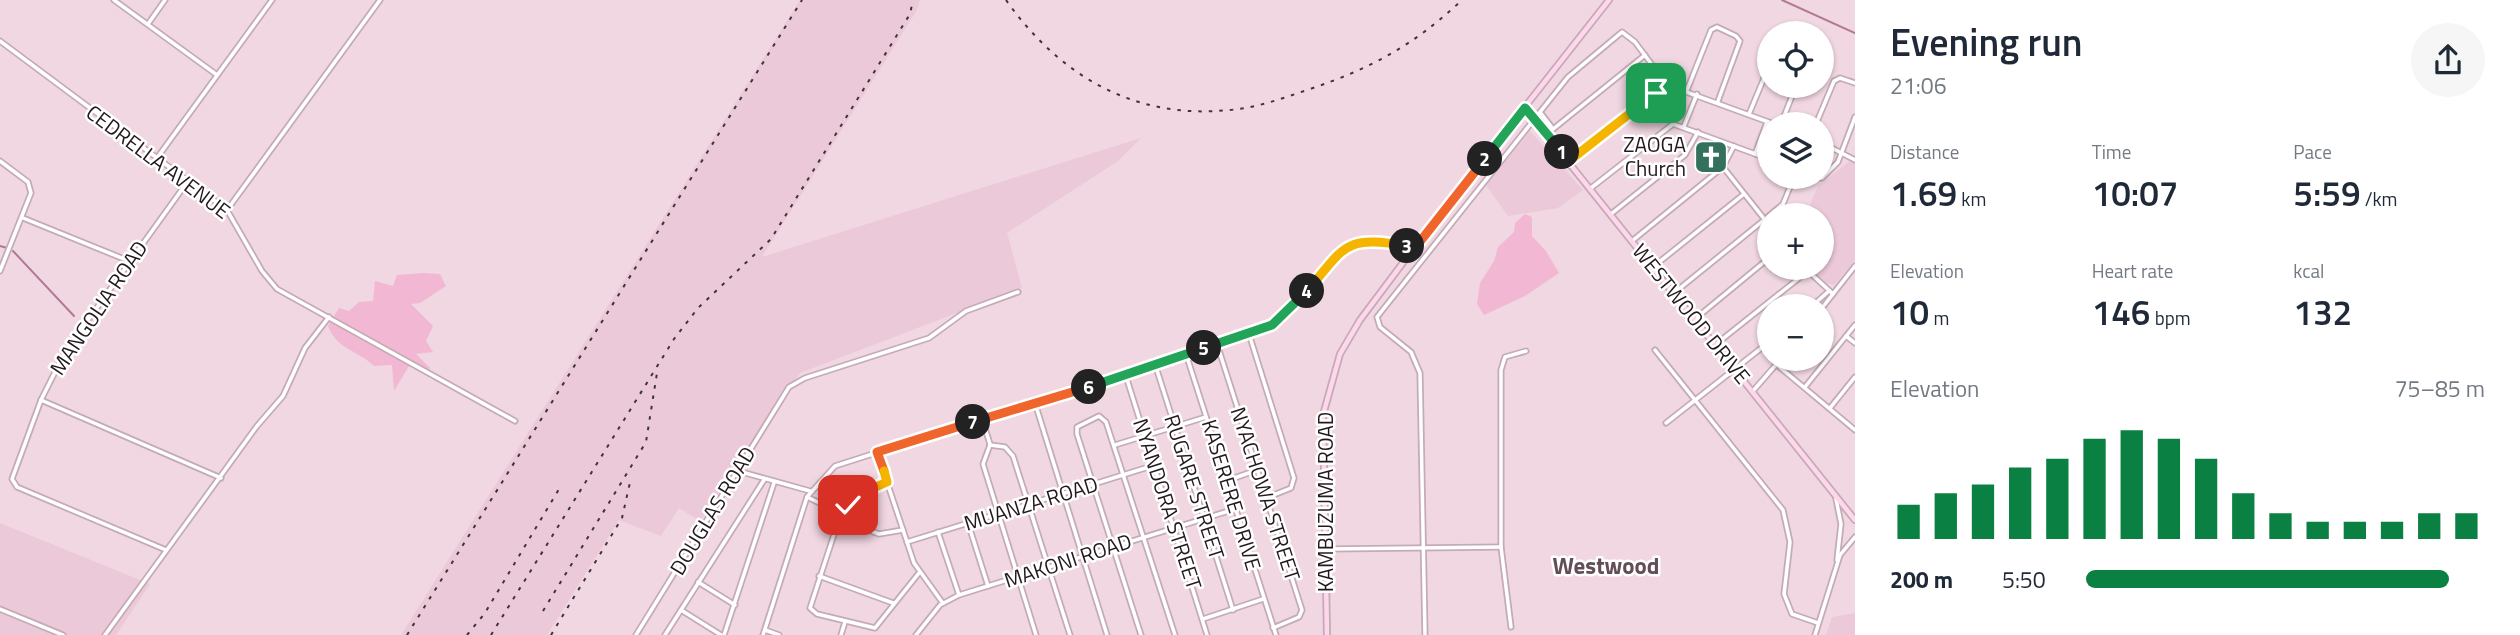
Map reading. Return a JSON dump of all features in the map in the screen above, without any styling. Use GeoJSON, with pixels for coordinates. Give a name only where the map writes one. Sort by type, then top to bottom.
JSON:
{"type":"FeatureCollection","features":[{"type":"Feature","properties":{"kind":"main road","name":"KAMBUZUMA ROAD"},"geometry":{"type":"LineString","coordinates":[[1327,635],[1328,549],[1322,440],[1323,415],[1330,380],[1354,328],[1609,0]]}},
{"type":"Feature","properties":{"kind":"main road","name":"WESTWOOD DRIVE"},"geometry":{"type":"LineString","coordinates":[[1525,108],[1855,520]]}},
{"type":"Feature","properties":{"kind":"street"},"geometry":{"type":"LineString","coordinates":[[114,0],[217,75]]}},
{"type":"Feature","properties":{"kind":"street"},"geometry":{"type":"LineString","coordinates":[[148,24],[165,0]]}},
{"type":"Feature","properties":{"kind":"street"},"geometry":{"type":"LineString","coordinates":[[157,158],[272,0]]}},
{"type":"Feature","properties":{"kind":"street"},"geometry":{"type":"LineString","coordinates":[[228,210],[378,1]]}},
{"type":"Feature","properties":{"kind":"street"},"geometry":{"type":"LineString","coordinates":[[1687,90],[1711,30],[1717,27],[1740,41],[1718,102]]}},
{"type":"Feature","properties":{"kind":"street"},"geometry":{"type":"LineString","coordinates":[[1425,635],[1420,373],[1411,352],[1380,327],[1377,317],[1568,77],[1622,32],[1645,55],[1667,85],[1757,117]]}},
{"type":"Feature","properties":{"kind":"street","name":"CEDRELLA AVENUE"},"geometry":{"type":"LineString","coordinates":[[0,41],[228,210],[273,285],[515,421]]}},
{"type":"Feature","properties":{"kind":"street"},"geometry":{"type":"LineString","coordinates":[[1547,134],[1645,55]]}},
{"type":"Feature","properties":{"kind":"street"},"geometry":{"type":"LineString","coordinates":[[1821,112],[1834,81],[1840,78],[1855,83]]}},
{"type":"Feature","properties":{"kind":"street"},"geometry":{"type":"LineString","coordinates":[[1569,161],[1667,85]]}},
{"type":"Feature","properties":{"kind":"street"},"geometry":{"type":"LineString","coordinates":[[1684,127],[1697,94]]}},
{"type":"Feature","properties":{"kind":"street"},"geometry":{"type":"LineString","coordinates":[[1749,114],[1757,95]]}},
{"type":"Feature","properties":{"kind":"street"},"geometry":{"type":"LineString","coordinates":[[1540,112],[1553,129]]}},
{"type":"Feature","properties":{"kind":"street"},"geometry":{"type":"LineString","coordinates":[[1834,164],[1855,117]]}},
{"type":"Feature","properties":{"kind":"street"},"geometry":{"type":"LineString","coordinates":[[1591,188],[1669,126],[1684,127],[1755,153],[1757,148]]}},
{"type":"Feature","properties":{"kind":"street"},"geometry":{"type":"LineString","coordinates":[[1611,214],[1685,155],[1698,132]]}},
{"type":"Feature","properties":{"kind":"street"},"geometry":{"type":"LineString","coordinates":[[1632,241],[1723,167],[1734,146]]}},
{"type":"Feature","properties":{"kind":"street"},"geometry":{"type":"LineString","coordinates":[[1834,149],[1855,160]]}},
{"type":"Feature","properties":{"kind":"street"},"geometry":{"type":"LineString","coordinates":[[0,161],[30,187],[23,218],[0,271]]}},
{"type":"Feature","properties":{"kind":"street"},"geometry":{"type":"LineString","coordinates":[[1723,167],[1757,206]]}},
{"type":"Feature","properties":{"kind":"street","name":"MANGOLIA ROAD"},"geometry":{"type":"LineString","coordinates":[[166,550],[13,483],[13,470],[41,400],[65,352],[188,181]]}},
{"type":"Feature","properties":{"kind":"street"},"geometry":{"type":"LineString","coordinates":[[1653,267],[1744,194]]}},
{"type":"Feature","properties":{"kind":"street"},"geometry":{"type":"LineString","coordinates":[[23,218],[129,261]]}},
{"type":"Feature","properties":{"kind":"street"},"geometry":{"type":"LineString","coordinates":[[1674,293],[1757,226]]}},
{"type":"Feature","properties":{"kind":"street"},"geometry":{"type":"LineString","coordinates":[[763,635],[807,497],[835,466],[1249,334],[1280,319],[1348,245],[1370,240],[1415,248]]}},
{"type":"Feature","properties":{"kind":"street"},"geometry":{"type":"LineString","coordinates":[[1818,280],[1831,293],[1855,265]]}},
{"type":"Feature","properties":{"kind":"street"},"geometry":{"type":"LineString","coordinates":[[1695,319],[1757,268]]}},
{"type":"Feature","properties":{"kind":"street"},"geometry":{"type":"LineString","coordinates":[[1715,345],[1794,280]]}},
{"type":"Feature","properties":{"kind":"street","name":"DOUGLAS ROAD"},"geometry":{"type":"LineString","coordinates":[[636,635],[789,387],[805,378],[929,338],[966,311],[1018,292]]}},
{"type":"Feature","properties":{"kind":"street"},"geometry":{"type":"LineString","coordinates":[[105,635],[257,426],[283,396],[304,348],[329,317]]}},
{"type":"Feature","properties":{"kind":"street"},"geometry":{"type":"LineString","coordinates":[[1805,387],[1855,325]]}},
{"type":"Feature","properties":{"kind":"street"},"geometry":{"type":"LineString","coordinates":[[1249,334],[1294,478],[1291,488],[1266,498]]}},
{"type":"Feature","properties":{"kind":"street"},"geometry":{"type":"LineString","coordinates":[[1846,336],[1855,343]]}},
{"type":"Feature","properties":{"kind":"street","name":"NYACHOWA STREET"},"geometry":{"type":"LineString","coordinates":[[1217,344],[1302,612],[1299,617],[1273,628]]}},
{"type":"Feature","properties":{"kind":"street"},"geometry":{"type":"LineString","coordinates":[[1655,350],[1783,510],[1790,542],[1784,594],[1788,609],[1798,617],[1818,623]]}},
{"type":"Feature","properties":{"kind":"street"},"geometry":{"type":"LineString","coordinates":[[1511,627],[1502,547],[1501,370],[1506,357],[1526,351]]}},
{"type":"Feature","properties":{"kind":"street"},"geometry":{"type":"LineString","coordinates":[[1666,423],[1757,352]]}},
{"type":"Feature","properties":{"kind":"street","name":"KASERERE DRIVE"},"geometry":{"type":"LineString","coordinates":[[1186,354],[1276,635]]}},
{"type":"Feature","properties":{"kind":"street","name":"RUGARE STREET"},"geometry":{"type":"LineString","coordinates":[[1155,364],[1233,610]]}},
{"type":"Feature","properties":{"kind":"street"},"geometry":{"type":"LineString","coordinates":[[1753,391],[1770,371]]}},
{"type":"Feature","properties":{"kind":"street"},"geometry":{"type":"LineString","coordinates":[[1785,371],[1855,430]]}},
{"type":"Feature","properties":{"kind":"street","name":"NYANDORA STREET"},"geometry":{"type":"LineString","coordinates":[[1125,373],[1207,635]]}},
{"type":"Feature","properties":{"kind":"street"},"geometry":{"type":"LineString","coordinates":[[1830,409],[1855,377]]}},
{"type":"Feature","properties":{"kind":"street"},"geometry":{"type":"LineString","coordinates":[[41,400],[221,478]]}},
{"type":"Feature","properties":{"kind":"street"},"geometry":{"type":"LineString","coordinates":[[1035,403],[1107,635]]}},
{"type":"Feature","properties":{"kind":"street"},"geometry":{"type":"LineString","coordinates":[[1141,635],[1077,427],[1099,416],[1106,422],[1114,445],[1175,635]]}},
{"type":"Feature","properties":{"kind":"street"},"geometry":{"type":"LineString","coordinates":[[1114,445],[1206,417]]}},
{"type":"Feature","properties":{"kind":"street"},"geometry":{"type":"LineString","coordinates":[[982,419],[990,444],[982,464],[1036,635]]}},
{"type":"Feature","properties":{"kind":"street"},"geometry":{"type":"LineString","coordinates":[[990,444],[1005,447],[1012,453],[1070,635]]}},
{"type":"Feature","properties":{"kind":"street"},"geometry":{"type":"LineString","coordinates":[[877,452],[919,573],[942,603]]}},
{"type":"Feature","properties":{"kind":"street","name":"MUANZA ROAD"},"geometry":{"type":"LineString","coordinates":[[907,542],[1155,465]]}},
{"type":"Feature","properties":{"kind":"street"},"geometry":{"type":"LineString","coordinates":[[1226,481],[1257,470]]}},
{"type":"Feature","properties":{"kind":"street"},"geometry":{"type":"LineString","coordinates":[[738,471],[811,491]]}},
{"type":"Feature","properties":{"kind":"street"},"geometry":{"type":"LineString","coordinates":[[665,635],[764,480]]}},
{"type":"Feature","properties":{"kind":"street"},"geometry":{"type":"LineString","coordinates":[[887,482],[854,498],[841,513],[810,608],[815,613],[874,628],[919,573]]}},
{"type":"Feature","properties":{"kind":"street"},"geometry":{"type":"LineString","coordinates":[[681,610],[723,635],[774,483]]}},
{"type":"Feature","properties":{"kind":"street"},"geometry":{"type":"LineString","coordinates":[[1815,635],[1838,562],[1841,524],[1836,496]]}},
{"type":"Feature","properties":{"kind":"street"},"geometry":{"type":"LineString","coordinates":[[807,497],[841,513]]}},
{"type":"Feature","properties":{"kind":"street","name":"MAKONI ROAD"},"geometry":{"type":"LineString","coordinates":[[916,635],[942,603],[959,596],[1235,509]]}},
{"type":"Feature","properties":{"kind":"street"},"geometry":{"type":"LineString","coordinates":[[839,519],[878,534],[902,530]]}},
{"type":"Feature","properties":{"kind":"street"},"geometry":{"type":"LineString","coordinates":[[968,523],[988,586]]}},
{"type":"Feature","properties":{"kind":"street"},"geometry":{"type":"LineString","coordinates":[[938,532],[959,596]]}},
{"type":"Feature","properties":{"kind":"street"},"geometry":{"type":"LineString","coordinates":[[1838,562],[1855,537]]}},
{"type":"Feature","properties":{"kind":"street"},"geometry":{"type":"LineString","coordinates":[[1328,549],[1502,547]]}},
{"type":"Feature","properties":{"kind":"street"},"geometry":{"type":"LineString","coordinates":[[820,576],[893,603]]}},
{"type":"Feature","properties":{"kind":"street"},"geometry":{"type":"LineString","coordinates":[[698,582],[734,605]]}},
{"type":"Feature","properties":{"kind":"street"},"geometry":{"type":"LineString","coordinates":[[1203,619],[1263,599]]}},
{"type":"Feature","properties":{"kind":"street"},"geometry":{"type":"LineString","coordinates":[[0,609],[62,635]]}},
{"type":"Feature","properties":{"kind":"street"},"geometry":{"type":"LineString","coordinates":[[841,635],[845,622]]}},
{"type":"Feature","properties":{"kind":"street"},"geometry":{"type":"LineString","coordinates":[[765,630],[779,635]]}},
{"type":"Feature","properties":{"kind":"shaded area"},"geometry":{"type":"Polygon","coordinates":[[[800,0],[920,0],[917,10],[762,257],[1141,138],[1118,161],[1007,233],[1022,288],[800,373],[700,521],[679,508],[661,536],[619,520],[547,635],[401,635],[800,0]]]}},
{"type":"Feature","properties":{"kind":"shaded area"},"geometry":{"type":"Polygon","coordinates":[[[1530,131],[1583,190],[1558,208],[1508,216],[1486,185],[1530,131]]]}},
{"type":"Feature","properties":{"kind":"shaded area"},"geometry":{"type":"Polygon","coordinates":[[[1851,160],[1855,163],[1855,260],[1834,285],[1822,280],[1834,280],[1834,203],[1811,203],[1817,189],[1834,189],[1834,173],[1851,160]]]}},
{"type":"Feature","properties":{"kind":"shaded area"},"geometry":{"type":"Polygon","coordinates":[[[1525,214],[1532,217],[1532,236],[1546,251],[1559,273],[1525,296],[1484,315],[1477,304],[1480,283],[1494,261],[1498,247],[1514,232],[1515,223],[1525,214]]]}},
{"type":"Feature","properties":{"kind":"shaded area"},"geometry":{"type":"Polygon","coordinates":[[[440,274],[446,286],[420,303],[411,304],[433,326],[426,341],[433,352],[416,354],[431,369],[409,366],[394,391],[392,365],[374,366],[342,345],[328,326],[339,308],[349,311],[359,302],[373,301],[375,281],[393,286],[397,275],[440,274]]]}},
{"type":"Feature","properties":{"kind":"shaded area"},"geometry":{"type":"Polygon","coordinates":[[[0,523],[150,584],[116,635],[0,635],[0,523]]]}},
{"type":"Feature","properties":{"kind":"shaded area"},"geometry":{"type":"Polygon","coordinates":[[[1855,613],[1855,635],[1826,635],[1832,617],[1855,613]]]}},
{"type":"Feature","properties":{"kind":"waterway"},"geometry":{"type":"LineString","coordinates":[[1782,0],[1855,33]]}},
{"type":"Feature","properties":{"kind":"waterway"},"geometry":{"type":"LineString","coordinates":[[0,246],[7,248]]}},
{"type":"Feature","properties":{"kind":"waterway"},"geometry":{"type":"LineString","coordinates":[[13,251],[74,316]]}},
{"type":"Feature","properties":{"kind":"railway"},"geometry":{"type":"LineString","coordinates":[[407,635],[802,0]]}},
{"type":"Feature","properties":{"kind":"railway"},"geometry":{"type":"LineString","coordinates":[[491,635],[674,339],[698,308],[771,239],[910,14],[913,0]]}},
{"type":"Feature","properties":{"kind":"railway"},"geometry":{"type":"LineString","coordinates":[[1006,0],[1050,50],[1102,87],[1162,108],[1194,111],[1229,110],[1259,105],[1351,74],[1408,43],[1462,0]]}},
{"type":"Feature","properties":{"kind":"railway"},"geometry":{"type":"LineString","coordinates":[[543,611],[646,442],[657,373]]}},
{"type":"Feature","properties":{"kind":"railway"},"geometry":{"type":"LineString","coordinates":[[551,635],[622,518],[631,478]]}},
{"type":"Feature","properties":{"kind":"railway"},"geometry":{"type":"LineString","coordinates":[[467,635],[485,613],[559,489]]}},
{"type":"Feature","properties":{"kind":"place","name":"ZAOGA Church"},"geometry":{"type":"Point","coordinates":[1711,157]}},
{"type":"Feature","properties":{"kind":"district","name":"Westwood"},"geometry":{"type":"Point","coordinates":[1606,566]}},
{"type":"Feature","properties":{"kind":"route"},"geometry":{"type":"LineString","coordinates":[[848,505],[862,493],[887,482],[877,452],[1082,389],[1263,329],[1272,325],[1294,306],[1348,245],[1370,240],[1415,248],[1525,108],[1569,161],[1656,93]]}}]}
